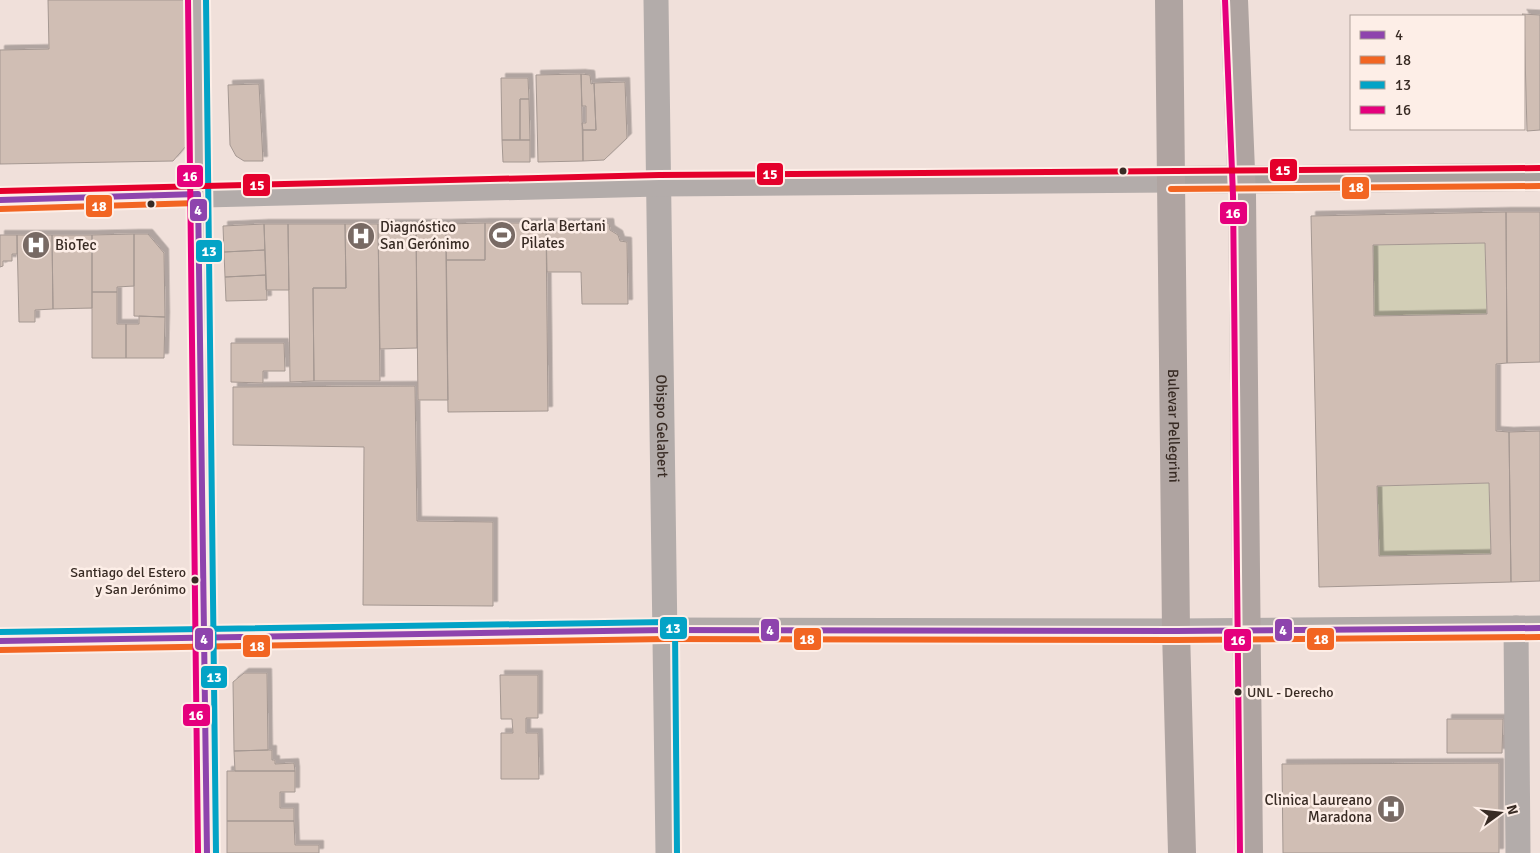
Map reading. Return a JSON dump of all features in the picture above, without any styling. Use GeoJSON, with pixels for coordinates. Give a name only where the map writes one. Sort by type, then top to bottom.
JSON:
{"type":"FeatureCollection","features":[{"type":"Feature","properties":{"kind":"main road","name":"Bulevar Pellegrini"},"geometry":{"type":"LineString","coordinates":[[1169,0],[1176,632],[1182,853]]}},
{"type":"Feature","properties":{"kind":"main road"},"geometry":{"type":"LineString","coordinates":[[1234,0],[1242,180],[1249,853]]}},
{"type":"Feature","properties":{"kind":"main road"},"geometry":{"type":"LineString","coordinates":[[1170,180],[1540,177]]}},
{"type":"Feature","properties":{"kind":"street"},"geometry":{"type":"LineString","coordinates":[[197,0],[207,853]]}},
{"type":"Feature","properties":{"kind":"street","name":"Obispo Gelabert"},"geometry":{"type":"LineString","coordinates":[[656,0],[668,853]]}},
{"type":"Feature","properties":{"kind":"street"},"geometry":{"type":"LineString","coordinates":[[0,200],[659,184],[1170,180]]}},
{"type":"Feature","properties":{"kind":"street"},"geometry":{"type":"LineString","coordinates":[[0,641],[666,630],[1176,632],[1528,628],[1518,853]]}},
{"type":"Feature","properties":{"kind":"shaded area"},"geometry":{"type":"Polygon","coordinates":[[[1485,243],[1487,314],[1374,316],[1373,245],[1485,243]]]}},
{"type":"Feature","properties":{"kind":"shaded area"},"geometry":{"type":"Polygon","coordinates":[[[1489,483],[1491,554],[1379,556],[1377,486],[1489,483]]]}},
{"type":"Feature","properties":{"kind":"building"},"geometry":{"type":"Polygon","coordinates":[[[48,0],[189,0],[192,139],[173,161],[0,164],[0,50],[49,49],[48,0]]]}},
{"type":"Feature","properties":{"kind":"building"},"geometry":{"type":"Polygon","coordinates":[[[1522,14],[1540,15],[1540,130],[1527,131],[1525,15],[1522,14]]]}},
{"type":"Feature","properties":{"kind":"building"},"geometry":{"type":"Polygon","coordinates":[[[581,74],[583,161],[538,162],[536,75],[581,74]]]}},
{"type":"Feature","properties":{"kind":"building"},"geometry":{"type":"Polygon","coordinates":[[[581,74],[590,75],[591,84],[594,83],[596,130],[583,130],[582,123],[586,123],[586,106],[582,106],[581,74]]]}},
{"type":"Feature","properties":{"kind":"building"},"geometry":{"type":"Polygon","coordinates":[[[501,78],[528,78],[529,99],[520,99],[520,140],[502,140],[501,78]]]}},
{"type":"Feature","properties":{"kind":"building"},"geometry":{"type":"Polygon","coordinates":[[[625,82],[627,138],[604,160],[583,161],[583,130],[596,130],[594,83],[625,82]]]}},
{"type":"Feature","properties":{"kind":"building"},"geometry":{"type":"Polygon","coordinates":[[[259,84],[263,161],[244,161],[236,156],[230,145],[228,85],[259,84]]]}},
{"type":"Feature","properties":{"kind":"building"},"geometry":{"type":"Polygon","coordinates":[[[520,99],[529,99],[530,140],[520,140],[520,99]]]}},
{"type":"Feature","properties":{"kind":"building"},"geometry":{"type":"Polygon","coordinates":[[[502,140],[530,140],[530,162],[503,162],[502,140]]]}},
{"type":"Feature","properties":{"kind":"building"},"geometry":{"type":"Polygon","coordinates":[[[1506,212],[1507,363],[1496,364],[1496,431],[1509,432],[1511,582],[1319,587],[1311,216],[1506,212]],[[1485,243],[1373,245],[1374,316],[1487,314],[1485,243]],[[1489,483],[1377,486],[1379,556],[1491,554],[1489,483]]]}},
{"type":"Feature","properties":{"kind":"building"},"geometry":{"type":"Polygon","coordinates":[[[1506,212],[1540,212],[1540,362],[1507,363],[1506,212]]]}},
{"type":"Feature","properties":{"kind":"building"},"geometry":{"type":"Polygon","coordinates":[[[485,223],[546,223],[548,411],[448,412],[446,260],[485,260],[485,223]]]}},
{"type":"Feature","properties":{"kind":"building"},"geometry":{"type":"Polygon","coordinates":[[[485,223],[485,260],[446,260],[446,224],[485,223]]]}},
{"type":"Feature","properties":{"kind":"building"},"geometry":{"type":"Polygon","coordinates":[[[546,223],[609,223],[610,230],[618,235],[620,241],[627,242],[628,304],[582,304],[581,272],[547,272],[546,223]]]}},
{"type":"Feature","properties":{"kind":"building"},"geometry":{"type":"Polygon","coordinates":[[[264,224],[288,224],[289,290],[266,290],[264,224]]]}},
{"type":"Feature","properties":{"kind":"building"},"geometry":{"type":"Polygon","coordinates":[[[264,224],[265,250],[224,252],[223,226],[264,224]]]}},
{"type":"Feature","properties":{"kind":"building"},"geometry":{"type":"Polygon","coordinates":[[[288,224],[345,224],[346,288],[313,288],[314,381],[290,382],[288,224]]]}},
{"type":"Feature","properties":{"kind":"building"},"geometry":{"type":"Polygon","coordinates":[[[345,224],[378,224],[380,381],[314,381],[313,288],[346,288],[345,224]]]}},
{"type":"Feature","properties":{"kind":"building"},"geometry":{"type":"Polygon","coordinates":[[[378,224],[416,224],[417,348],[380,349],[378,224]]]}},
{"type":"Feature","properties":{"kind":"building"},"geometry":{"type":"Polygon","coordinates":[[[416,224],[446,224],[448,400],[418,400],[416,224]]]}},
{"type":"Feature","properties":{"kind":"building"},"geometry":{"type":"Polygon","coordinates":[[[134,234],[134,286],[117,287],[117,292],[92,292],[92,235],[134,234]]]}},
{"type":"Feature","properties":{"kind":"building"},"geometry":{"type":"Polygon","coordinates":[[[134,234],[148,234],[164,253],[165,317],[134,316],[134,234]]]}},
{"type":"Feature","properties":{"kind":"building"},"geometry":{"type":"Polygon","coordinates":[[[0,235],[17,235],[17,254],[12,254],[12,261],[3,261],[3,266],[0,267],[0,235]]]}},
{"type":"Feature","properties":{"kind":"building"},"geometry":{"type":"Polygon","coordinates":[[[17,235],[52,235],[53,309],[35,310],[35,322],[19,322],[17,235]]]}},
{"type":"Feature","properties":{"kind":"building"},"geometry":{"type":"Polygon","coordinates":[[[52,235],[92,235],[92,308],[53,309],[52,235]]]}},
{"type":"Feature","properties":{"kind":"building"},"geometry":{"type":"Polygon","coordinates":[[[265,250],[266,275],[225,277],[224,252],[265,250]]]}},
{"type":"Feature","properties":{"kind":"building"},"geometry":{"type":"Polygon","coordinates":[[[266,275],[267,300],[226,301],[225,277],[266,275]]]}},
{"type":"Feature","properties":{"kind":"building"},"geometry":{"type":"Polygon","coordinates":[[[92,292],[117,292],[117,324],[126,324],[126,358],[92,358],[92,292]]]}},
{"type":"Feature","properties":{"kind":"building"},"geometry":{"type":"Polygon","coordinates":[[[139,316],[165,317],[164,358],[126,358],[126,324],[139,324],[139,316]]]}},
{"type":"Feature","properties":{"kind":"building"},"geometry":{"type":"Polygon","coordinates":[[[231,343],[284,343],[285,371],[263,371],[263,383],[231,382],[231,343]]]}},
{"type":"Feature","properties":{"kind":"building"},"geometry":{"type":"Polygon","coordinates":[[[415,386],[417,521],[493,522],[493,606],[363,605],[364,447],[233,445],[233,387],[415,386]]]}},
{"type":"Feature","properties":{"kind":"building"},"geometry":{"type":"Polygon","coordinates":[[[1540,431],[1540,581],[1511,582],[1509,432],[1540,431]]]}},
{"type":"Feature","properties":{"kind":"building"},"geometry":{"type":"Polygon","coordinates":[[[244,673],[267,673],[268,750],[234,751],[233,682],[244,673]]]}},
{"type":"Feature","properties":{"kind":"building"},"geometry":{"type":"Polygon","coordinates":[[[500,675],[538,675],[538,718],[526,718],[526,733],[538,733],[539,779],[501,779],[501,733],[513,733],[512,719],[501,719],[500,675]]]}},
{"type":"Feature","properties":{"kind":"building"},"geometry":{"type":"Polygon","coordinates":[[[1447,719],[1503,719],[1502,753],[1447,753],[1447,719]]]}},
{"type":"Feature","properties":{"kind":"building"},"geometry":{"type":"Polygon","coordinates":[[[272,750],[272,760],[275,760],[275,764],[294,763],[295,771],[235,771],[234,751],[272,750]]]}},
{"type":"Feature","properties":{"kind":"building","name":"Clinica Laureano Maradona"},"geometry":{"type":"Polygon","coordinates":[[[1499,763],[1499,853],[1283,853],[1282,764],[1499,763]]]}},
{"type":"Feature","properties":{"kind":"building"},"geometry":{"type":"Polygon","coordinates":[[[227,771],[295,771],[295,792],[280,792],[280,808],[294,808],[294,821],[227,821],[227,771]]]}},
{"type":"Feature","properties":{"kind":"building"},"geometry":{"type":"Polygon","coordinates":[[[227,821],[294,821],[295,845],[319,845],[319,853],[227,853],[227,821]]]}},
{"type":"Feature","properties":{"kind":"transit line","name":"16"},"geometry":{"type":"LineString","coordinates":[[188,0],[198,853]]}},
{"type":"Feature","properties":{"kind":"transit line","name":"13"},"geometry":{"type":"LineString","coordinates":[[206,0],[216,853]]}},
{"type":"Feature","properties":{"kind":"transit line","name":"16"},"geometry":{"type":"LineString","coordinates":[[1225,0],[1233,195],[1240,853]]}},
{"type":"Feature","properties":{"kind":"transit line","name":"15"},"geometry":{"type":"LineString","coordinates":[[0,191],[659,175],[1540,168]]}},
{"type":"Feature","properties":{"kind":"transit line","name":"18"},"geometry":{"type":"LineString","coordinates":[[1171,189],[1540,186]]}},
{"type":"Feature","properties":{"kind":"transit line","name":"4"},"geometry":{"type":"LineString","coordinates":[[0,200],[198,194],[207,853]]}},
{"type":"Feature","properties":{"kind":"transit line","name":"18"},"geometry":{"type":"LineString","coordinates":[[0,209],[198,203]]}},
{"type":"Feature","properties":{"kind":"transit line","name":"13"},"geometry":{"type":"LineString","coordinates":[[0,632],[668,622],[675,630],[677,853]]}},
{"type":"Feature","properties":{"kind":"transit line","name":"4"},"geometry":{"type":"LineString","coordinates":[[0,641],[666,630],[1176,631],[1540,628]]}},
{"type":"Feature","properties":{"kind":"transit line","name":"18"},"geometry":{"type":"LineString","coordinates":[[0,650],[666,639],[1176,640],[1540,637]]}},
{"type":"Feature","properties":{"kind":"place","name":"Carla Bertani Pilates"},"geometry":{"type":"Point","coordinates":[502,235]}},
{"type":"Feature","properties":{"kind":"place","name":"Diagnóstico San Gerónimo"},"geometry":{"type":"Point","coordinates":[361,236]}},
{"type":"Feature","properties":{"kind":"place","name":"BioTec"},"geometry":{"type":"Point","coordinates":[36,245]}},
{"type":"Feature","properties":{"kind":"place","name":"Santiago del Estero y San Jerónimo"},"geometry":{"type":"Point","coordinates":[195,580]}},
{"type":"Feature","properties":{"kind":"place","name":"UNL - Derecho"},"geometry":{"type":"Point","coordinates":[1238,692]}},
{"type":"Feature","properties":{"kind":"place","name":"Clinica Laureano Maradona"},"geometry":{"type":"Point","coordinates":[1391,809]}}]}
